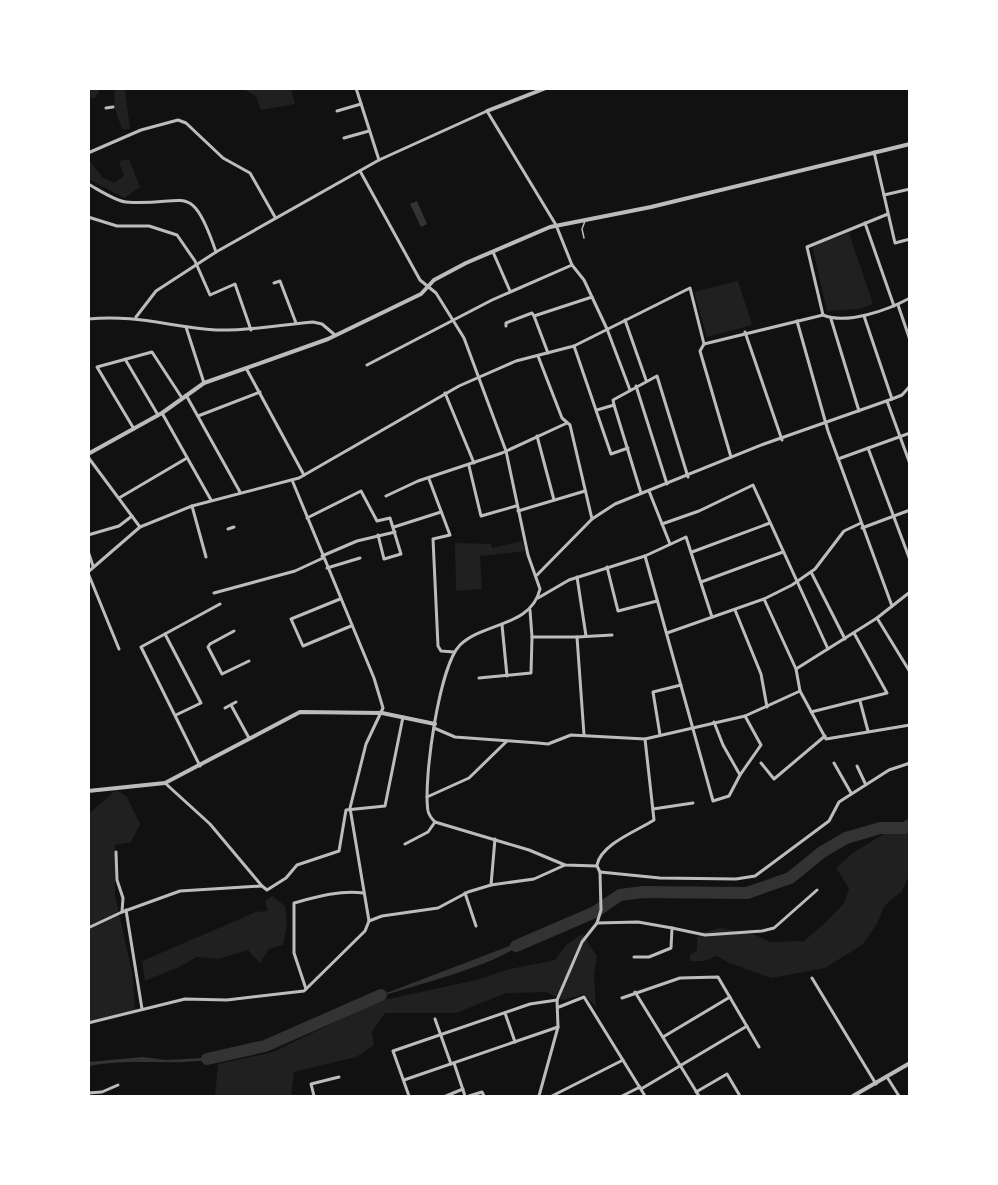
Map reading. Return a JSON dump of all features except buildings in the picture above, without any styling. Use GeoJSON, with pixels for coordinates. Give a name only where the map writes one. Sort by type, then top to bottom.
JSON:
{"type":"FeatureCollection","features":[{"type":"Feature","properties":{"kind":"street"},"geometry":{"type":"LineString","coordinates":[[356,88],[380,160]]}},
{"type":"Feature","properties":{"kind":"street"},"geometry":{"type":"LineString","coordinates":[[136,317],[156,291],[275,217],[380,160],[488,111],[546,88]]}},
{"type":"Feature","properties":{"kind":"street"},"geometry":{"type":"LineString","coordinates":[[337,111],[361,104]]}},
{"type":"Feature","properties":{"kind":"street"},"geometry":{"type":"LineString","coordinates":[[106,108],[113,107]]}},
{"type":"Feature","properties":{"kind":"street"},"geometry":{"type":"LineString","coordinates":[[488,111],[556,225],[572,265],[584,280],[607,329],[630,390]]}},
{"type":"Feature","properties":{"kind":"street"},"geometry":{"type":"LineString","coordinates":[[88,153],[141,130],[178,120],[186,123],[223,158],[250,173],[275,217]]}},
{"type":"Feature","properties":{"kind":"street"},"geometry":{"type":"LineString","coordinates":[[344,138],[369,131]]}},
{"type":"Feature","properties":{"kind":"street"},"geometry":{"type":"LineString","coordinates":[[140,527],[89,453],[160,414],[204,383],[335,335],[421,294],[434,280],[466,263],[556,225],[585,221],[909,144]]}},
{"type":"Feature","properties":{"kind":"street"},"geometry":{"type":"LineString","coordinates":[[874,152],[895,243],[909,239]]}},
{"type":"Feature","properties":{"kind":"street"},"geometry":{"type":"LineString","coordinates":[[360,171],[415,272],[436,293],[464,338],[506,451],[517,511],[528,555],[537,575],[540,589],[538,598],[530,609],[464,642],[454,652],[447,671],[434,726],[427,797],[429,813],[435,822],[495,839],[565,865],[597,866]]}},
{"type":"Feature","properties":{"kind":"street"},"geometry":{"type":"LineString","coordinates":[[88,184],[124,202],[182,199],[190,203],[206,222],[216,252]]}},
{"type":"Feature","properties":{"kind":"street"},"geometry":{"type":"LineString","coordinates":[[884,195],[909,189]]}},
{"type":"Feature","properties":{"kind":"street"},"geometry":{"type":"LineString","coordinates":[[823,315],[807,247],[888,214]]}},
{"type":"Feature","properties":{"kind":"street"},"geometry":{"type":"LineString","coordinates":[[88,217],[117,226],[149,226],[171,232],[183,242],[210,295],[235,284],[251,330]]}},
{"type":"Feature","properties":{"kind":"street"},"geometry":{"type":"LineString","coordinates":[[865,224],[909,340]]}},
{"type":"Feature","properties":{"kind":"street"},"geometry":{"type":"LineString","coordinates":[[493,252],[511,292]]}},
{"type":"Feature","properties":{"kind":"street"},"geometry":{"type":"LineString","coordinates":[[368,365],[453,320],[572,265]]}},
{"type":"Feature","properties":{"kind":"street"},"geometry":{"type":"LineString","coordinates":[[274,283],[280,281],[296,323]]}},
{"type":"Feature","properties":{"kind":"street"},"geometry":{"type":"LineString","coordinates":[[119,649],[88,573],[140,527],[192,506],[304,475],[445,393],[516,361],[573,346],[690,288],[704,344],[700,351],[731,457]]}},
{"type":"Feature","properties":{"kind":"street"},"geometry":{"type":"LineString","coordinates":[[534,316],[592,297]]}},
{"type":"Feature","properties":{"kind":"street"},"geometry":{"type":"LineString","coordinates":[[704,344],[823,315],[831,319],[864,315],[896,305],[909,298]]}},
{"type":"Feature","properties":{"kind":"street"},"geometry":{"type":"LineString","coordinates":[[506,326],[506,322],[532,313],[548,353]]}},
{"type":"Feature","properties":{"kind":"street"},"geometry":{"type":"LineString","coordinates":[[864,315],[892,399]]}},
{"type":"Feature","properties":{"kind":"street"},"geometry":{"type":"LineString","coordinates":[[88,319],[136,317],[186,327],[251,330],[296,323],[322,324],[335,335]]}},
{"type":"Feature","properties":{"kind":"street"},"geometry":{"type":"LineString","coordinates":[[625,319],[646,381]]}},
{"type":"Feature","properties":{"kind":"street"},"geometry":{"type":"LineString","coordinates":[[831,319],[859,411]]}},
{"type":"Feature","properties":{"kind":"street"},"geometry":{"type":"LineString","coordinates":[[797,321],[826,424],[892,606]]}},
{"type":"Feature","properties":{"kind":"street"},"geometry":{"type":"LineString","coordinates":[[186,327],[204,383]]}},
{"type":"Feature","properties":{"kind":"street"},"geometry":{"type":"LineString","coordinates":[[745,333],[782,440]]}},
{"type":"Feature","properties":{"kind":"street"},"geometry":{"type":"LineString","coordinates":[[573,346],[611,454],[628,448]]}},
{"type":"Feature","properties":{"kind":"street"},"geometry":{"type":"LineString","coordinates":[[134,429],[97,367],[152,352],[198,416],[240,492]]}},
{"type":"Feature","properties":{"kind":"street"},"geometry":{"type":"LineString","coordinates":[[538,356],[562,418],[570,425],[592,519]]}},
{"type":"Feature","properties":{"kind":"street"},"geometry":{"type":"LineString","coordinates":[[125,359],[211,500]]}},
{"type":"Feature","properties":{"kind":"street"},"geometry":{"type":"LineString","coordinates":[[246,368],[304,475]]}},
{"type":"Feature","properties":{"kind":"street"},"geometry":{"type":"LineString","coordinates":[[641,493],[613,399],[657,376],[688,477]]}},
{"type":"Feature","properties":{"kind":"street"},"geometry":{"type":"LineString","coordinates":[[636,386],[667,484]]}},
{"type":"Feature","properties":{"kind":"street"},"geometry":{"type":"LineString","coordinates":[[537,575],[592,519],[615,504],[688,477],[731,457],[887,401],[909,389]]}},
{"type":"Feature","properties":{"kind":"street"},"geometry":{"type":"LineString","coordinates":[[198,416],[260,392]]}},
{"type":"Feature","properties":{"kind":"street"},"geometry":{"type":"LineString","coordinates":[[445,393],[475,464]]}},
{"type":"Feature","properties":{"kind":"street"},"geometry":{"type":"LineString","coordinates":[[887,401],[909,464]]}},
{"type":"Feature","properties":{"kind":"street"},"geometry":{"type":"LineString","coordinates":[[597,410],[614,405]]}},
{"type":"Feature","properties":{"kind":"street"},"geometry":{"type":"LineString","coordinates":[[386,496],[475,464],[567,423]]}},
{"type":"Feature","properties":{"kind":"street"},"geometry":{"type":"LineString","coordinates":[[838,459],[909,433]]}},
{"type":"Feature","properties":{"kind":"street"},"geometry":{"type":"LineString","coordinates":[[537,436],[554,500]]}},
{"type":"Feature","properties":{"kind":"street"},"geometry":{"type":"LineString","coordinates":[[868,448],[909,560]]}},
{"type":"Feature","properties":{"kind":"street"},"geometry":{"type":"LineString","coordinates":[[119,498],[187,458]]}},
{"type":"Feature","properties":{"kind":"street"},"geometry":{"type":"LineString","coordinates":[[469,466],[481,516],[516,506]]}},
{"type":"Feature","properties":{"kind":"street"},"geometry":{"type":"LineString","coordinates":[[429,479],[450,535],[433,540],[438,646],[441,651],[454,652]]}},
{"type":"Feature","properties":{"kind":"street"},"geometry":{"type":"LineString","coordinates":[[88,1023],[184,999],[227,1000],[274,993],[289,994],[306,989],[353,945],[365,931],[369,921],[350,808],[366,744],[382,713],[374,678],[292,480]]}},
{"type":"Feature","properties":{"kind":"street"},"geometry":{"type":"LineString","coordinates":[[662,524],[699,511],[753,485],[828,649]]}},
{"type":"Feature","properties":{"kind":"street"},"geometry":{"type":"LineString","coordinates":[[307,518],[362,491],[372,517],[377,521],[390,518],[401,554],[384,559],[378,535]]}},
{"type":"Feature","properties":{"kind":"street"},"geometry":{"type":"LineString","coordinates":[[517,511],[585,491]]}},
{"type":"Feature","properties":{"kind":"street"},"geometry":{"type":"LineString","coordinates":[[649,491],[670,544]]}},
{"type":"Feature","properties":{"kind":"street"},"geometry":{"type":"LineString","coordinates":[[192,506],[206,557]]}},
{"type":"Feature","properties":{"kind":"street"},"geometry":{"type":"LineString","coordinates":[[862,528],[909,510]]}},
{"type":"Feature","properties":{"kind":"street"},"geometry":{"type":"LineString","coordinates":[[394,527],[441,512]]}},
{"type":"Feature","properties":{"kind":"street"},"geometry":{"type":"LineString","coordinates":[[88,535],[119,526],[132,516]]}},
{"type":"Feature","properties":{"kind":"street"},"geometry":{"type":"LineString","coordinates":[[692,552],[770,523]]}},
{"type":"Feature","properties":{"kind":"street"},"geometry":{"type":"LineString","coordinates":[[667,633],[764,600],[811,572],[839,536],[861,523]]}},
{"type":"Feature","properties":{"kind":"street"},"geometry":{"type":"LineString","coordinates":[[228,529],[234,527]]}},
{"type":"Feature","properties":{"kind":"street"},"geometry":{"type":"LineString","coordinates":[[214,593],[295,570],[378,535],[395,532]]}},
{"type":"Feature","properties":{"kind":"street"},"geometry":{"type":"LineString","coordinates":[[538,598],[577,577],[645,556],[686,537],[712,617]]}},
{"type":"Feature","properties":{"kind":"street"},"geometry":{"type":"LineString","coordinates":[[88,551],[93,567]]}},
{"type":"Feature","properties":{"kind":"street"},"geometry":{"type":"LineString","coordinates":[[701,582],[783,552]]}},
{"type":"Feature","properties":{"kind":"street"},"geometry":{"type":"LineString","coordinates":[[645,556],[712,801],[729,796],[740,775],[761,745],[745,716]]}},
{"type":"Feature","properties":{"kind":"street"},"geometry":{"type":"LineString","coordinates":[[327,568],[360,558]]}},
{"type":"Feature","properties":{"kind":"street"},"geometry":{"type":"LineString","coordinates":[[607,567],[618,610],[657,601]]}},
{"type":"Feature","properties":{"kind":"street"},"geometry":{"type":"LineString","coordinates":[[811,572],[845,639]]}},
{"type":"Feature","properties":{"kind":"street"},"geometry":{"type":"LineString","coordinates":[[577,577],[586,636]]}},
{"type":"Feature","properties":{"kind":"street"},"geometry":{"type":"LineString","coordinates":[[796,669],[878,618],[909,593]]}},
{"type":"Feature","properties":{"kind":"street"},"geometry":{"type":"LineString","coordinates":[[340,599],[291,619],[303,646],[351,626]]}},
{"type":"Feature","properties":{"kind":"street"},"geometry":{"type":"LineString","coordinates":[[764,600],[796,669],[800,692],[826,739],[909,725]]}},
{"type":"Feature","properties":{"kind":"street"},"geometry":{"type":"LineString","coordinates":[[200,766],[142,651],[144,645],[220,604]]}},
{"type":"Feature","properties":{"kind":"street"},"geometry":{"type":"LineString","coordinates":[[478,678],[531,674],[530,609]]}},
{"type":"Feature","properties":{"kind":"street"},"geometry":{"type":"LineString","coordinates":[[735,610],[761,674],[767,707]]}},
{"type":"Feature","properties":{"kind":"street"},"geometry":{"type":"LineString","coordinates":[[878,618],[909,672]]}},
{"type":"Feature","properties":{"kind":"street"},"geometry":{"type":"LineString","coordinates":[[502,625],[507,676]]}},
{"type":"Feature","properties":{"kind":"street"},"geometry":{"type":"LineString","coordinates":[[234,631],[208,647],[214,660],[222,674],[249,661]]}},
{"type":"Feature","properties":{"kind":"street"},"geometry":{"type":"LineString","coordinates":[[811,712],[887,693],[854,633]]}},
{"type":"Feature","properties":{"kind":"street"},"geometry":{"type":"LineString","coordinates":[[165,634],[201,703],[176,716]]}},
{"type":"Feature","properties":{"kind":"street"},"geometry":{"type":"LineString","coordinates":[[532,637],[612,635]]}},
{"type":"Feature","properties":{"kind":"street"},"geometry":{"type":"LineString","coordinates":[[577,637],[584,735]]}},
{"type":"Feature","properties":{"kind":"street"},"geometry":{"type":"LineString","coordinates":[[660,735],[653,692],[681,685]]}},
{"type":"Feature","properties":{"kind":"street"},"geometry":{"type":"LineString","coordinates":[[88,791],[165,783],[300,712],[382,713],[434,726],[455,737],[549,744],[571,735],[645,739],[745,716],[800,692]]}},
{"type":"Feature","properties":{"kind":"street"},"geometry":{"type":"LineString","coordinates":[[860,701],[868,732]]}},
{"type":"Feature","properties":{"kind":"street"},"geometry":{"type":"LineString","coordinates":[[225,708],[236,702]]}},
{"type":"Feature","properties":{"kind":"street"},"geometry":{"type":"LineString","coordinates":[[231,705],[249,738]]}},
{"type":"Feature","properties":{"kind":"street"},"geometry":{"type":"LineString","coordinates":[[165,783],[210,824],[267,890],[286,878],[297,865],[339,851],[344,813],[350,808],[385,806],[403,717]]}},
{"type":"Feature","properties":{"kind":"street"},"geometry":{"type":"LineString","coordinates":[[714,722],[723,745],[740,775]]}},
{"type":"Feature","properties":{"kind":"street"},"geometry":{"type":"LineString","coordinates":[[761,763],[774,779],[825,736]]}},
{"type":"Feature","properties":{"kind":"street"},"geometry":{"type":"LineString","coordinates":[[539,1096],[558,1027],[557,1000],[582,942],[597,923],[601,910],[598,859],[606,850],[654,820],[645,739]]}},
{"type":"Feature","properties":{"kind":"street"},"geometry":{"type":"LineString","coordinates":[[427,797],[469,778],[507,741]]}},
{"type":"Feature","properties":{"kind":"street"},"geometry":{"type":"LineString","coordinates":[[834,763],[851,793]]}},
{"type":"Feature","properties":{"kind":"street"},"geometry":{"type":"LineString","coordinates":[[600,872],[660,878],[736,879],[755,876],[829,821],[839,802],[851,793],[909,763]]}},
{"type":"Feature","properties":{"kind":"street"},"geometry":{"type":"LineString","coordinates":[[856,766],[865,784]]}},
{"type":"Feature","properties":{"kind":"street"},"geometry":{"type":"LineString","coordinates":[[653,809],[693,803]]}},
{"type":"Feature","properties":{"kind":"street"},"geometry":{"type":"LineString","coordinates":[[405,844],[429,832],[435,822]]}},
{"type":"Feature","properties":{"kind":"street"},"geometry":{"type":"LineString","coordinates":[[491,885],[495,839]]}},
{"type":"Feature","properties":{"kind":"street"},"geometry":{"type":"LineString","coordinates":[[116,852],[117,880],[123,898],[122,912]]}},
{"type":"Feature","properties":{"kind":"street"},"geometry":{"type":"LineString","coordinates":[[369,921],[382,916],[438,908],[465,893],[491,885],[534,879],[565,865]]}},
{"type":"Feature","properties":{"kind":"street"},"geometry":{"type":"LineString","coordinates":[[88,928],[126,910],[180,891],[262,886]]}},
{"type":"Feature","properties":{"kind":"street"},"geometry":{"type":"LineString","coordinates":[[597,923],[638,922],[705,935],[768,930],[780,923],[817,890]]}},
{"type":"Feature","properties":{"kind":"street"},"geometry":{"type":"LineString","coordinates":[[306,989],[294,953],[294,903],[353,891],[363,893]]}},
{"type":"Feature","properties":{"kind":"street"},"geometry":{"type":"LineString","coordinates":[[465,893],[476,926]]}},
{"type":"Feature","properties":{"kind":"street"},"geometry":{"type":"LineString","coordinates":[[126,910],[142,1009]]}},
{"type":"Feature","properties":{"kind":"street"},"geometry":{"type":"LineString","coordinates":[[634,957],[649,957],[670,948],[672,928]]}},
{"type":"Feature","properties":{"kind":"street"},"geometry":{"type":"LineString","coordinates":[[622,998],[680,978],[718,977],[759,1047]]}},
{"type":"Feature","properties":{"kind":"street"},"geometry":{"type":"LineString","coordinates":[[812,978],[876,1084]]}},
{"type":"Feature","properties":{"kind":"street"},"geometry":{"type":"LineString","coordinates":[[635,992],[681,1066],[696,1095],[727,1074],[740,1096]]}},
{"type":"Feature","properties":{"kind":"street"},"geometry":{"type":"LineString","coordinates":[[559,1006],[584,997],[645,1096]]}},
{"type":"Feature","properties":{"kind":"street"},"geometry":{"type":"LineString","coordinates":[[663,1037],[730,997]]}},
{"type":"Feature","properties":{"kind":"street"},"geometry":{"type":"LineString","coordinates":[[410,1096],[393,1051],[530,1004],[557,1000]]}},
{"type":"Feature","properties":{"kind":"street"},"geometry":{"type":"LineString","coordinates":[[505,1013],[515,1042]]}},
{"type":"Feature","properties":{"kind":"street"},"geometry":{"type":"LineString","coordinates":[[435,1019],[467,1096],[482,1092],[484,1096]]}},
{"type":"Feature","properties":{"kind":"street"},"geometry":{"type":"LineString","coordinates":[[622,1096],[681,1066],[747,1026]]}},
{"type":"Feature","properties":{"kind":"street"},"geometry":{"type":"LineString","coordinates":[[404,1080],[558,1027]]}},
{"type":"Feature","properties":{"kind":"street"},"geometry":{"type":"LineString","coordinates":[[552,1096],[623,1060]]}},
{"type":"Feature","properties":{"kind":"street"},"geometry":{"type":"LineString","coordinates":[[853,1096],[909,1063]]}},
{"type":"Feature","properties":{"kind":"street"},"geometry":{"type":"LineString","coordinates":[[314,1096],[311,1084],[339,1077]]}},
{"type":"Feature","properties":{"kind":"street"},"geometry":{"type":"LineString","coordinates":[[887,1077],[899,1096]]}},
{"type":"Feature","properties":{"kind":"street"},"geometry":{"type":"LineString","coordinates":[[88,1093],[102,1092],[118,1085]]}},
{"type":"Feature","properties":{"kind":"street"},"geometry":{"type":"LineString","coordinates":[[446,1096],[463,1089]]}},
{"type":"Feature","properties":{"kind":"lane"},"geometry":{"type":"LineString","coordinates":[[584,238],[582,229],[585,221]]}},
{"type":"Feature","properties":{"kind":"shaded area"},"geometry":{"type":"Polygon","coordinates":[[[88,89],[100,89],[95,98],[89,97],[88,89]]]}},
{"type":"Feature","properties":{"kind":"shaded area"},"geometry":{"type":"Polygon","coordinates":[[[115,89],[125,89],[130,129],[122,129],[114,106],[115,89]]]}},
{"type":"Feature","properties":{"kind":"shaded area"},"geometry":{"type":"Polygon","coordinates":[[[243,89],[291,89],[295,104],[261,110],[256,96],[243,89]]]}},
{"type":"Feature","properties":{"kind":"shaded area"},"geometry":{"type":"Polygon","coordinates":[[[129,159],[140,187],[124,198],[89,179],[89,160],[103,178],[114,183],[124,176],[119,161],[129,159]]]}},
{"type":"Feature","properties":{"kind":"shaded area"},"geometry":{"type":"Polygon","coordinates":[[[417,201],[427,224],[421,227],[410,204],[417,201]]]}},
{"type":"Feature","properties":{"kind":"shaded area"},"geometry":{"type":"Polygon","coordinates":[[[849,233],[873,304],[859,309],[827,311],[812,245],[849,233]]]}},
{"type":"Feature","properties":{"kind":"shaded area"},"geometry":{"type":"Polygon","coordinates":[[[738,281],[752,325],[707,337],[694,292],[738,281]]]}},
{"type":"Feature","properties":{"kind":"shaded area"},"geometry":{"type":"Polygon","coordinates":[[[522,541],[525,551],[480,556],[482,589],[456,591],[455,543],[491,544],[492,548],[522,541]]]}},
{"type":"Feature","properties":{"kind":"shaded area"},"geometry":{"type":"Polygon","coordinates":[[[116,790],[127,797],[140,824],[131,842],[115,845],[115,896],[133,976],[135,1010],[89,1021],[89,814],[116,790]]]}},
{"type":"Feature","properties":{"kind":"shaded area"},"geometry":{"type":"Polygon","coordinates":[[[909,832],[909,876],[902,891],[885,905],[877,924],[862,945],[825,968],[771,978],[717,956],[704,961],[690,961],[690,955],[697,950],[697,938],[700,933],[721,928],[755,935],[770,942],[804,941],[845,902],[849,888],[836,868],[854,852],[884,834],[909,832]]]}},
{"type":"Feature","properties":{"kind":"shaded area"},"geometry":{"type":"Polygon","coordinates":[[[272,896],[285,906],[287,924],[283,945],[269,949],[260,963],[248,950],[218,959],[197,957],[145,981],[142,961],[256,912],[268,911],[265,901],[272,896]]]}},
{"type":"Feature","properties":{"kind":"shaded area"},"geometry":{"type":"Polygon","coordinates":[[[582,934],[597,956],[594,975],[596,1007],[584,994],[563,1000],[546,992],[506,993],[456,1013],[385,1013],[372,1032],[374,1045],[356,1057],[294,1072],[291,1096],[215,1096],[218,1064],[273,1052],[379,1001],[555,960],[566,945],[582,934]]]}},
{"type":"Feature","properties":{"kind":"shaded area"},"geometry":{"type":"Polygon","coordinates":[[[528,939],[495,959],[363,1002],[528,939]]]}},
{"type":"Feature","properties":{"kind":"shaded area"},"geometry":{"type":"Polygon","coordinates":[[[143,1057],[166,1060],[222,1057],[189,1062],[122,1062],[89,1066],[89,1062],[143,1057]]]}},
{"type":"Feature","properties":{"kind":"waterway"},"geometry":{"type":"LineString","coordinates":[[516,946],[595,912],[620,895],[643,892],[747,893],[790,878],[822,852],[846,838],[880,828],[904,828],[910,825]]}},
{"type":"Feature","properties":{"kind":"waterway"},"geometry":{"type":"LineString","coordinates":[[207,1059],[265,1046],[381,995]]}}]}
